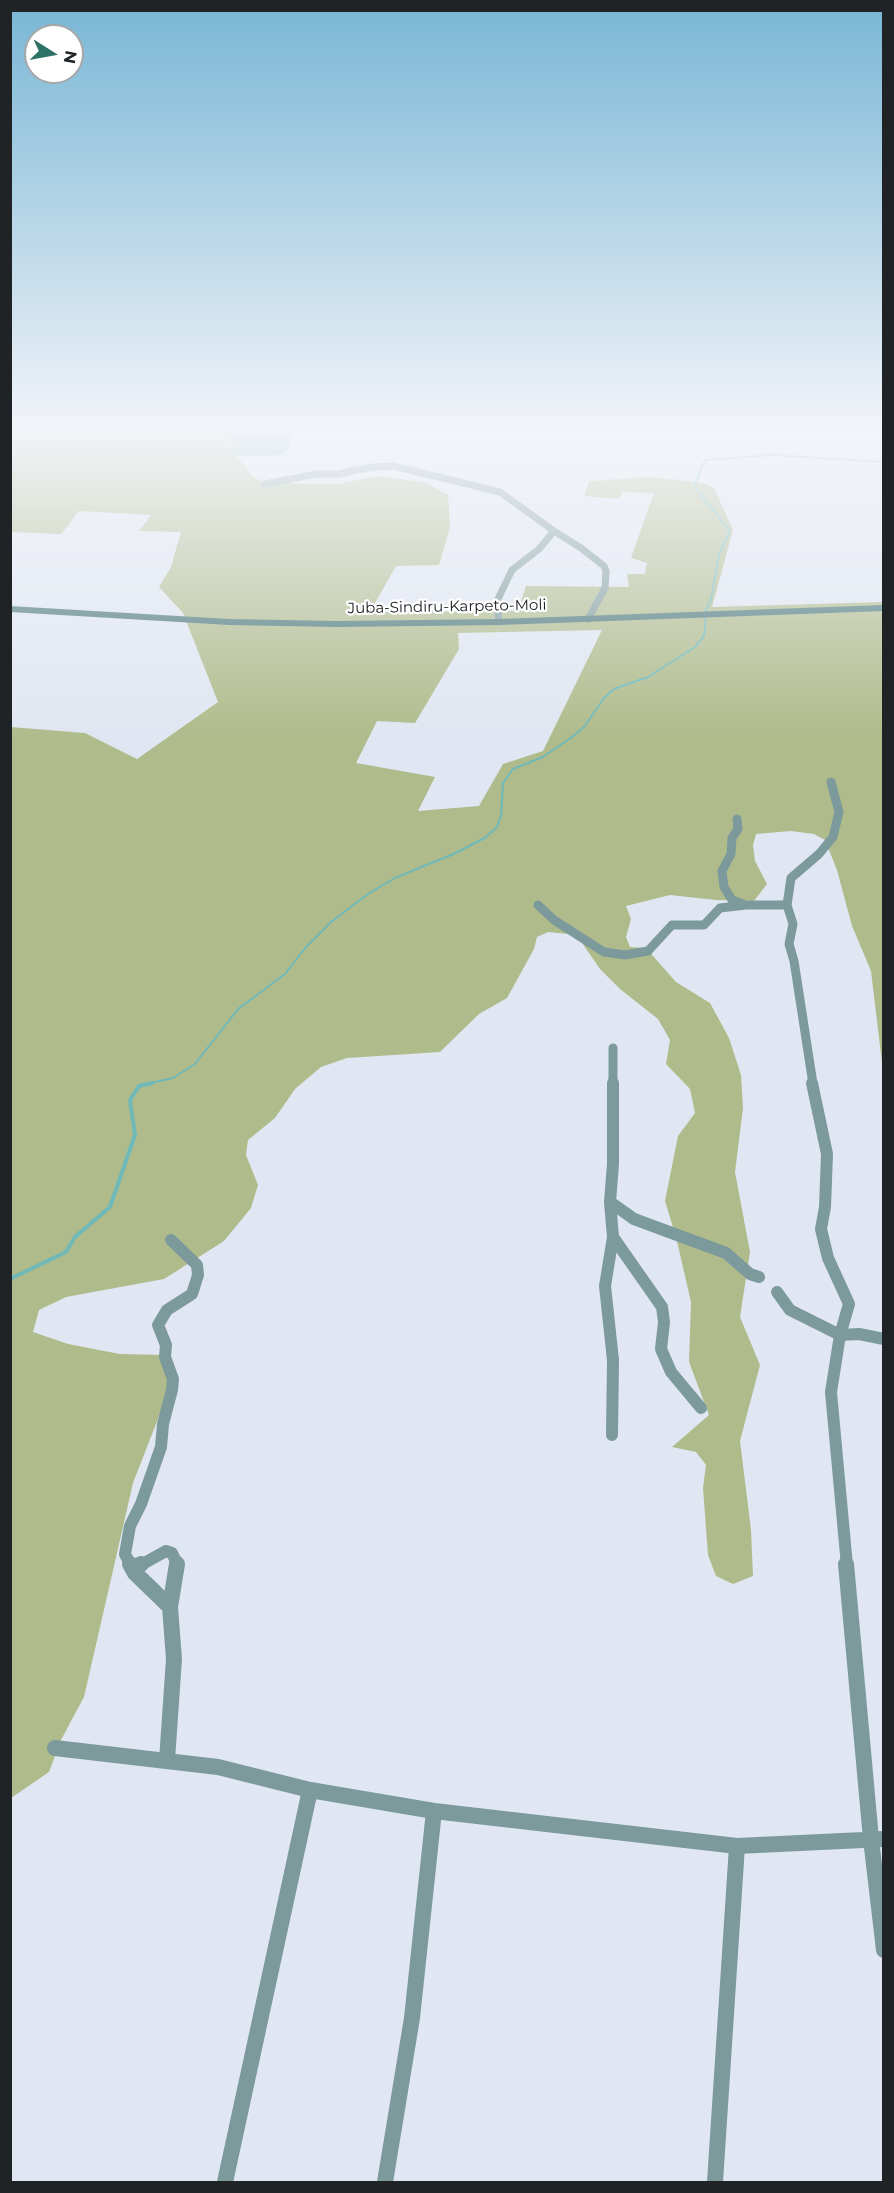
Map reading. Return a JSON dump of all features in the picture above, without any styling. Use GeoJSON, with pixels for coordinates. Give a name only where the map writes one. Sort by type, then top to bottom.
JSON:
{"type":"FeatureCollection","features":[{"type":"Feature","properties":{"kind":"main road","name":"Juba-Sindiru-Karpeto-Moli"},"geometry":{"type":"LineString","coordinates":[[10,609],[249,623],[499,622],[884,608]]}},
{"type":"Feature","properties":{"kind":"street"},"geometry":{"type":"LineString","coordinates":[[499,622],[496,601],[512,570],[540,549],[551,534]]}},
{"type":"Feature","properties":{"kind":"street"},"geometry":{"type":"LineString","coordinates":[[559,534],[604,566],[606,571],[605,588],[588,619]]}},
{"type":"Feature","properties":{"kind":"street"},"geometry":{"type":"LineString","coordinates":[[831,782],[839,812],[833,837],[819,854],[791,878],[787,906],[793,924],[789,944],[794,961],[809,1067],[827,1154],[825,1207],[821,1228],[828,1258],[849,1304],[840,1335],[831,1392],[877,1839],[884,1950]]}},
{"type":"Feature","properties":{"kind":"street"},"geometry":{"type":"LineString","coordinates":[[737,819],[738,829],[732,838],[731,854],[722,871],[724,888],[732,900],[747,905]]}},
{"type":"Feature","properties":{"kind":"street"},"geometry":{"type":"LineString","coordinates":[[538,905],[554,920],[604,952],[624,955],[648,951],[672,925],[704,925],[720,908],[747,905],[787,906]]}},
{"type":"Feature","properties":{"kind":"street"},"geometry":{"type":"LineString","coordinates":[[612,1435],[613,1360],[605,1286],[613,1237],[610,1202],[614,1115],[613,1048]]}},
{"type":"Feature","properties":{"kind":"street"},"geometry":{"type":"LineString","coordinates":[[610,1202],[634,1219],[726,1253],[738,1264],[759,1277]]}},
{"type":"Feature","properties":{"kind":"street"},"geometry":{"type":"LineString","coordinates":[[613,1237],[662,1307],[664,1322],[661,1348],[671,1372],[701,1408]]}},
{"type":"Feature","properties":{"kind":"street"},"geometry":{"type":"LineString","coordinates":[[170,1607],[133,1569],[125,1554],[130,1526],[141,1504],[161,1447],[163,1424],[172,1390],[172,1379],[165,1358],[166,1345],[158,1325],[167,1310],[192,1294],[198,1275],[197,1265],[171,1240]]}},
{"type":"Feature","properties":{"kind":"street"},"geometry":{"type":"LineString","coordinates":[[777,1292],[790,1310],[840,1335],[859,1334],[884,1339]]}},
{"type":"Feature","properties":{"kind":"street"},"geometry":{"type":"LineString","coordinates":[[133,1569],[166,1551],[172,1553],[178,1566],[170,1607],[174,1659],[167,1760]]}},
{"type":"Feature","properties":{"kind":"street"},"geometry":{"type":"LineString","coordinates":[[56,1748],[218,1767],[310,1790],[434,1811],[737,1846],[877,1839]]}},
{"type":"Feature","properties":{"kind":"street"},"geometry":{"type":"LineString","coordinates":[[225,2182],[310,1790]]}},
{"type":"Feature","properties":{"kind":"street"},"geometry":{"type":"LineString","coordinates":[[385,2182],[412,2018],[434,1811]]}},
{"type":"Feature","properties":{"kind":"street"},"geometry":{"type":"LineString","coordinates":[[715,2182],[737,1846]]}},
{"type":"Feature","properties":{"kind":"shaded area"},"geometry":{"type":"Polygon","coordinates":[[[180,534],[448,534],[439,565],[396,566],[370,612],[518,611],[526,586],[629,587],[627,574],[645,574],[647,563],[631,558],[639,534],[732,534],[712,607],[883,602],[883,1071],[871,971],[852,926],[837,870],[825,840],[814,834],[791,831],[756,834],[753,845],[755,861],[767,884],[754,901],[670,895],[626,906],[631,919],[626,937],[630,947],[646,948],[676,982],[710,1003],[729,1038],[741,1075],[743,1108],[735,1172],[750,1252],[740,1317],[760,1365],[740,1441],[751,1530],[753,1576],[733,1584],[716,1576],[708,1555],[703,1488],[706,1465],[696,1452],[672,1447],[709,1415],[689,1362],[691,1302],[665,1201],[678,1136],[695,1113],[690,1089],[666,1064],[670,1040],[658,1019],[620,989],[600,969],[580,940],[568,934],[548,932],[537,937],[534,949],[507,998],[479,1014],[440,1052],[347,1058],[321,1067],[295,1089],[275,1118],[248,1140],[246,1155],[258,1185],[251,1208],[224,1241],[164,1279],[66,1297],[39,1310],[33,1332],[68,1344],[120,1354],[164,1355],[175,1375],[133,1483],[84,1697],[61,1740],[49,1772],[11,1798],[11,727],[85,733],[137,759],[218,702],[183,613],[159,587],[171,567],[180,534]],[[602,630],[458,633],[459,649],[415,723],[377,721],[356,763],[435,777],[418,811],[479,806],[503,764],[543,751],[602,630]]]}},
{"type":"Feature","properties":{"kind":"waterway"},"geometry":{"type":"LineString","coordinates":[[705,613],[711,599],[719,554],[728,534]]}},
{"type":"Feature","properties":{"kind":"waterway"},"geometry":{"type":"LineString","coordinates":[[146,1084],[173,1078],[195,1064],[238,1009],[285,974],[306,947],[331,922],[368,894],[395,878],[458,852],[486,837],[497,827],[501,816],[503,783],[513,769],[543,757],[572,737],[584,727],[604,698],[614,689],[648,677],[695,647],[704,636],[706,617]]}},
{"type":"Feature","properties":{"kind":"waterway"},"geometry":{"type":"LineString","coordinates":[[10,1279],[66,1252],[75,1237],[110,1207],[135,1135],[130,1100],[139,1086],[152,1083]]}}]}
